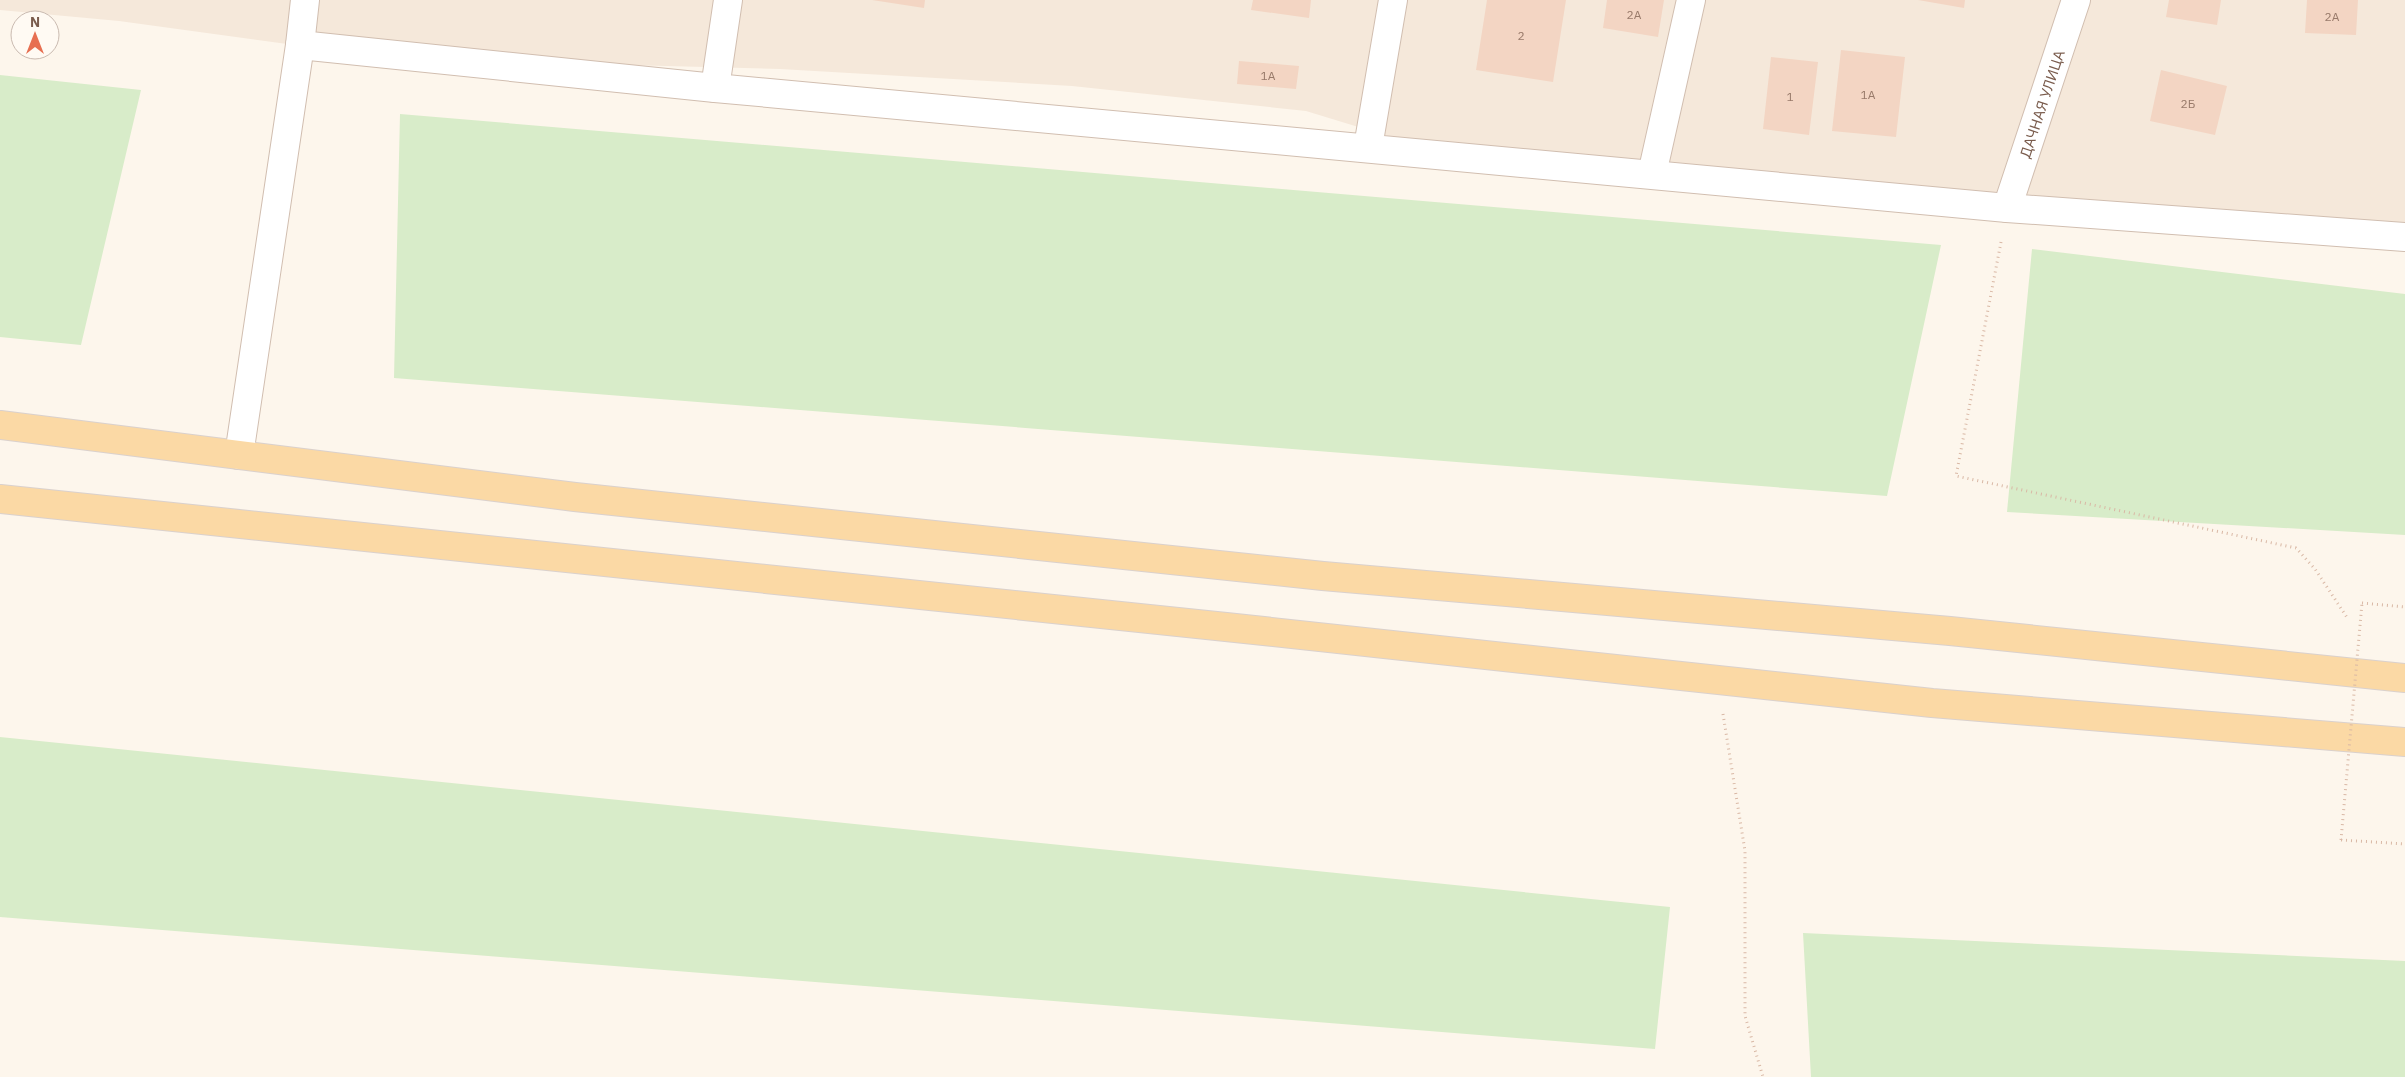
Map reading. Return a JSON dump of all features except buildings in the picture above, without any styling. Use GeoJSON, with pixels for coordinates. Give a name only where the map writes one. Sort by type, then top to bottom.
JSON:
{"type":"FeatureCollection","features":[{"type":"Feature","properties":{"kind":"main road"},"geometry":{"type":"LineString","coordinates":[[0,425],[585,498],[1323,576],[1950,631],[2405,678]]}},
{"type":"Feature","properties":{"kind":"main road"},"geometry":{"type":"LineString","coordinates":[[0,499],[1932,703],[2405,742]]}},
{"type":"Feature","properties":{"kind":"street"},"geometry":{"type":"LineString","coordinates":[[239,455],[300,45],[305,0]]}},
{"type":"Feature","properties":{"kind":"street"},"geometry":{"type":"LineString","coordinates":[[716,88],[728,0]]}},
{"type":"Feature","properties":{"kind":"street"},"geometry":{"type":"LineString","coordinates":[[1368,147],[1393,0]]}},
{"type":"Feature","properties":{"kind":"street"},"geometry":{"type":"LineString","coordinates":[[1652,174],[1691,0]]}},
{"type":"Feature","properties":{"kind":"street","name":"ДАЧНАЯ УЛИЦА"},"geometry":{"type":"LineString","coordinates":[[2007,208],[2076,0]]}},
{"type":"Feature","properties":{"kind":"street"},"geometry":{"type":"LineString","coordinates":[[300,45],[716,88],[1368,147],[2007,208],[2405,237]]}},
{"type":"Feature","properties":{"kind":"path"},"geometry":{"type":"LineString","coordinates":[[2007,208],[1956,476],[2296,548],[2315,569],[2348,619]]}},
{"type":"Feature","properties":{"kind":"path"},"geometry":{"type":"LineString","coordinates":[[2405,608],[2362,603],[2341,840],[2405,844]]}},
{"type":"Feature","properties":{"kind":"path"},"geometry":{"type":"LineString","coordinates":[[1717,679],[1745,851],[1745,1016],[1763,1077]]}},
{"type":"Feature","properties":{"kind":"shaded area"},"geometry":{"type":"Polygon","coordinates":[[[0,0],[2405,0],[2405,232],[1391,137],[1306,111],[1072,86],[780,69],[397,59],[119,21],[60,16],[60,10],[0,10],[0,0]]]}},
{"type":"Feature","properties":{"kind":"green space"},"geometry":{"type":"Polygon","coordinates":[[[0,75],[141,90],[81,345],[0,337],[0,75]]]}},
{"type":"Feature","properties":{"kind":"green space"},"geometry":{"type":"Polygon","coordinates":[[[400,114],[1941,245],[1887,496],[394,378],[400,114]]]}},
{"type":"Feature","properties":{"kind":"green space"},"geometry":{"type":"Polygon","coordinates":[[[2032,249],[2405,294],[2405,535],[2007,512],[2032,249]]]}},
{"type":"Feature","properties":{"kind":"green space"},"geometry":{"type":"Polygon","coordinates":[[[0,737],[1670,907],[1655,1049],[0,917],[0,737]]]}},
{"type":"Feature","properties":{"kind":"green space"},"geometry":{"type":"Polygon","coordinates":[[[1803,933],[2405,961],[2405,1077],[1811,1077],[1803,933]]]}}]}
